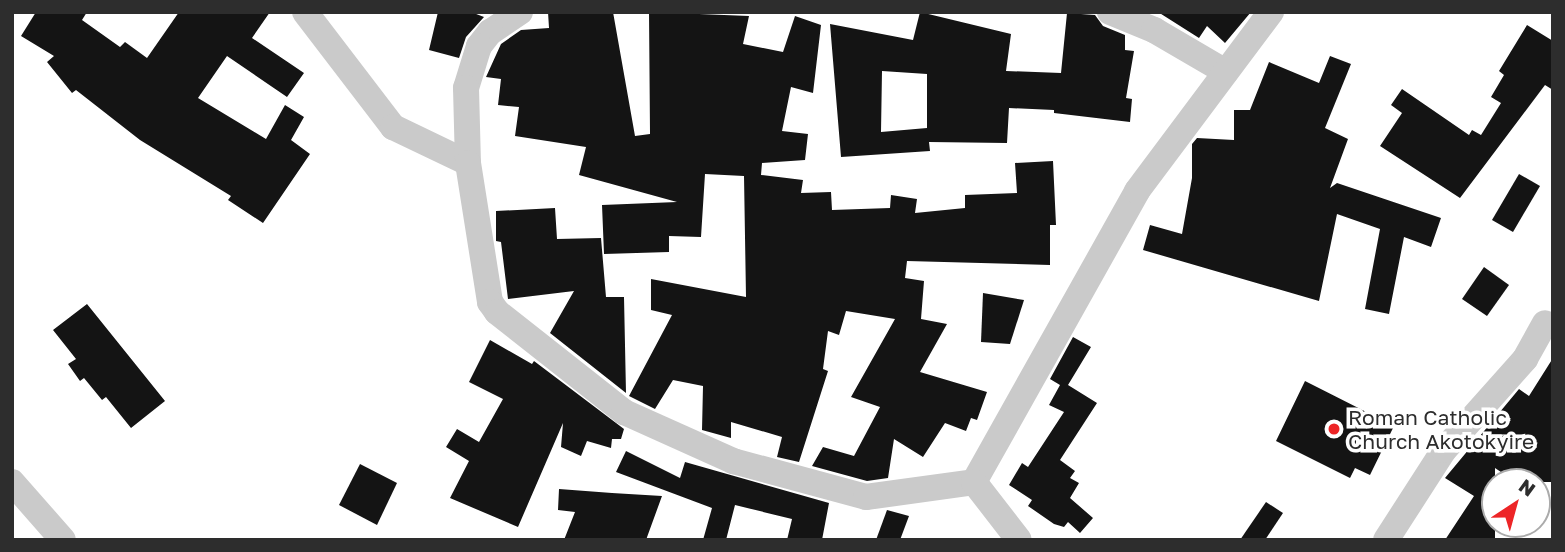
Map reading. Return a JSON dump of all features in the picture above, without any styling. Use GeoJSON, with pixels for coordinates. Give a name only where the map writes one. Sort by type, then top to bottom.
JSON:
{"type":"FeatureCollection","features":[{"type":"Feature","properties":{"kind":"street"},"geometry":{"type":"LineString","coordinates":[[305,12],[393,127],[468,163]]}},
{"type":"Feature","properties":{"kind":"street"},"geometry":{"type":"LineString","coordinates":[[520,12],[490,32],[471,63],[466,88],[468,163],[490,302],[507,321],[624,412],[733,461],[840,492],[891,495],[974,482]]}},
{"type":"Feature","properties":{"kind":"street"},"geometry":{"type":"LineString","coordinates":[[1110,12],[1153,30],[1226,72]]}},
{"type":"Feature","properties":{"kind":"street"},"geometry":{"type":"LineString","coordinates":[[974,482],[1137,191],[1271,12]]}},
{"type":"Feature","properties":{"kind":"street"},"geometry":{"type":"LineString","coordinates":[[1386,540],[1444,450],[1525,359],[1545,323]]}},
{"type":"Feature","properties":{"kind":"street"},"geometry":{"type":"LineString","coordinates":[[12,482],[63,540]]}},
{"type":"Feature","properties":{"kind":"street"},"geometry":{"type":"LineString","coordinates":[[974,482],[1019,540]]}},
{"type":"Feature","properties":{"kind":"building"},"geometry":{"type":"Polygon","coordinates":[[[36,12],[87,12],[82,20],[120,47],[125,42],[147,58],[179,12],[270,12],[252,38],[304,73],[287,97],[227,56],[198,98],[266,139],[285,105],[304,117],[291,140],[310,154],[263,223],[228,200],[231,196],[140,140],[76,90],[72,93],[47,62],[54,56],[21,36],[36,12]]]}},
{"type":"Feature","properties":{"kind":"building"},"geometry":{"type":"Polygon","coordinates":[[[438,12],[471,12],[484,17],[466,37],[459,58],[429,50],[438,12]]]}},
{"type":"Feature","properties":{"kind":"building"},"geometry":{"type":"Polygon","coordinates":[[[548,12],[613,12],[635,136],[650,134],[649,12],[749,16],[743,44],[783,52],[795,16],[821,25],[813,93],[791,87],[782,131],[808,134],[805,160],[762,163],[761,175],[803,180],[801,193],[831,192],[832,210],[890,208],[891,195],[917,199],[915,213],[965,208],[965,195],[1017,193],[1015,163],[1053,161],[1056,225],[1050,225],[1050,265],[907,261],[905,278],[924,281],[921,319],[947,324],[920,372],[987,392],[977,420],[971,418],[966,431],[945,423],[923,457],[894,439],[888,478],[867,481],[812,466],[823,447],[854,456],[880,407],[851,397],[895,319],[846,311],[839,335],[828,331],[823,369],[828,371],[799,462],[777,457],[782,437],[731,422],[731,438],[702,430],[703,386],[673,380],[655,409],[629,396],[672,315],[651,310],[651,279],[746,297],[744,176],[705,174],[701,237],[669,236],[669,252],[604,254],[602,205],[677,202],[579,175],[586,147],[515,136],[519,107],[498,105],[501,79],[486,77],[501,44],[521,30],[549,28],[548,12]]]}},
{"type":"Feature","properties":{"kind":"building"},"geometry":{"type":"Polygon","coordinates":[[[920,12],[1011,34],[1006,71],[1061,73],[1067,13],[1095,15],[1103,26],[1125,35],[1125,50],[1134,51],[1126,98],[1132,99],[1130,122],[1054,113],[1054,110],[1009,108],[1007,143],[929,142],[930,151],[841,157],[830,24],[913,40],[920,12]],[[882,71],[881,132],[927,128],[927,74],[882,71]]]}},
{"type":"Feature","properties":{"kind":"building"},"geometry":{"type":"Polygon","coordinates":[[[1158,12],[1251,12],[1225,43],[1207,26],[1199,38],[1158,12]]]}},
{"type":"Feature","properties":{"kind":"building"},"geometry":{"type":"Polygon","coordinates":[[[1527,25],[1553,41],[1553,90],[1545,85],[1460,198],[1380,146],[1402,113],[1391,105],[1402,89],[1469,135],[1472,130],[1481,135],[1501,103],[1491,97],[1504,75],[1499,71],[1527,25]]]}},
{"type":"Feature","properties":{"kind":"building"},"geometry":{"type":"Polygon","coordinates":[[[1330,56],[1351,64],[1325,128],[1348,139],[1330,188],[1337,183],[1441,218],[1431,247],[1404,237],[1389,314],[1365,309],[1380,229],[1337,214],[1319,301],[1143,250],[1150,225],[1182,234],[1192,178],[1192,144],[1197,138],[1234,140],[1234,110],[1250,110],[1269,62],[1319,83],[1330,56]]]}},
{"type":"Feature","properties":{"kind":"building"},"geometry":{"type":"Polygon","coordinates":[[[1519,174],[1540,186],[1513,232],[1492,220],[1519,174]]]}},
{"type":"Feature","properties":{"kind":"building"},"geometry":{"type":"Polygon","coordinates":[[[555,208],[557,239],[601,238],[606,297],[624,297],[626,393],[550,333],[574,291],[508,299],[501,242],[496,241],[496,211],[555,208]]]}},
{"type":"Feature","properties":{"kind":"building"},"geometry":{"type":"Polygon","coordinates":[[[1484,267],[1509,285],[1487,316],[1462,299],[1484,267]]]}},
{"type":"Feature","properties":{"kind":"building"},"geometry":{"type":"Polygon","coordinates":[[[983,293],[1024,300],[1010,344],[981,342],[983,293]]]}},
{"type":"Feature","properties":{"kind":"building"},"geometry":{"type":"Polygon","coordinates":[[[87,304],[165,401],[131,428],[106,397],[102,400],[84,378],[80,381],[68,364],[76,359],[53,330],[87,304]]]}},
{"type":"Feature","properties":{"kind":"building"},"geometry":{"type":"Polygon","coordinates":[[[1073,337],[1091,347],[1068,385],[1097,403],[1060,460],[1075,471],[1070,478],[1079,483],[1070,498],[1093,518],[1080,533],[1068,522],[1064,527],[1054,524],[1028,506],[1032,500],[1009,485],[1022,463],[1028,467],[1064,412],[1049,405],[1060,385],[1050,379],[1073,337]]]}},
{"type":"Feature","properties":{"kind":"building"},"geometry":{"type":"Polygon","coordinates":[[[490,340],[532,364],[534,361],[624,429],[621,439],[612,439],[611,448],[587,441],[581,456],[561,447],[563,423],[518,527],[450,498],[469,461],[446,447],[457,429],[479,442],[503,399],[469,382],[490,340]]]}},
{"type":"Feature","properties":{"kind":"building"},"geometry":{"type":"Polygon","coordinates":[[[1553,358],[1553,482],[1551,468],[1481,468],[1481,538],[1495,540],[1445,540],[1474,496],[1445,478],[1519,389],[1529,396],[1553,358]]]}},
{"type":"Feature","properties":{"kind":"building"},"geometry":{"type":"Polygon","coordinates":[[[1305,381],[1394,426],[1370,475],[1355,468],[1350,478],[1276,441],[1305,381]]]}},
{"type":"Feature","properties":{"kind":"building"},"geometry":{"type":"Polygon","coordinates":[[[626,451],[680,478],[685,462],[829,503],[822,540],[787,540],[792,519],[735,505],[726,540],[703,540],[712,508],[616,472],[626,451]]]}},
{"type":"Feature","properties":{"kind":"building"},"geometry":{"type":"Polygon","coordinates":[[[360,464],[397,483],[377,525],[339,505],[360,464]]]}},
{"type":"Feature","properties":{"kind":"building"},"geometry":{"type":"Polygon","coordinates":[[[559,489],[662,496],[646,540],[564,540],[575,512],[558,510],[559,489]]]}},
{"type":"Feature","properties":{"kind":"building"},"geometry":{"type":"Polygon","coordinates":[[[1266,502],[1283,513],[1265,540],[1240,540],[1266,502]]]}},
{"type":"Feature","properties":{"kind":"building"},"geometry":{"type":"Polygon","coordinates":[[[887,510],[909,516],[900,540],[876,540],[887,510]]]}},
{"type":"Feature","properties":{"kind":"place","name":"Roman Catholic Church Akotokyire"},"geometry":{"type":"Point","coordinates":[1334,429]}}]}
